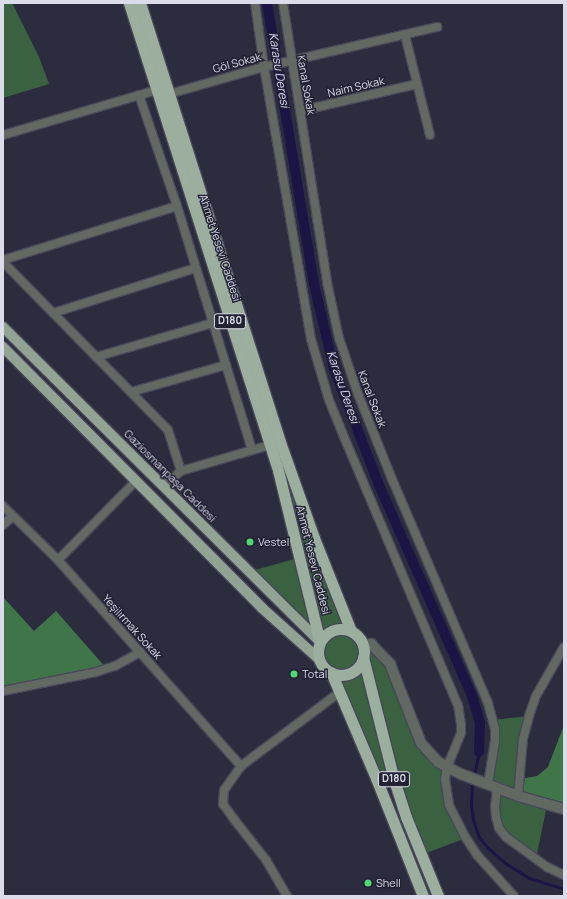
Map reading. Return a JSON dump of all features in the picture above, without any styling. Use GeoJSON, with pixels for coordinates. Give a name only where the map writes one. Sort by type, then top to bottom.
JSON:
{"type":"FeatureCollection","features":[{"type":"Feature","properties":{"kind":"highway","name":"Ahmet Yesevi Caddesi"},"geometry":{"type":"LineString","coordinates":[[129,3],[270,445],[320,642]]}},
{"type":"Feature","properties":{"kind":"highway","name":"Ahmet Yesevi Caddesi"},"geometry":{"type":"LineString","coordinates":[[140,3],[280,442],[314,538],[351,631]]}},
{"type":"Feature","properties":{"kind":"highway"},"geometry":{"type":"LineString","coordinates":[[343,629],[351,631],[359,638],[363,652],[358,667],[348,673],[340,674],[331,672],[324,667],[319,659],[318,650],[320,642],[326,634],[334,630],[343,629]]}},
{"type":"Feature","properties":{"kind":"highway","name":"D180"},"geometry":{"type":"LineString","coordinates":[[363,652],[394,780],[406,817],[438,896]]}},
{"type":"Feature","properties":{"kind":"highway","name":"D180"},"geometry":{"type":"LineString","coordinates":[[331,672],[423,896]]}},
{"type":"Feature","properties":{"kind":"main road","name":"Gaziosmanpaşa Caddesi"},"geometry":{"type":"LineString","coordinates":[[3,327],[320,642]]}},
{"type":"Feature","properties":{"kind":"main road"},"geometry":{"type":"LineString","coordinates":[[3,347],[262,608],[319,659]]}},
{"type":"Feature","properties":{"kind":"street"},"geometry":{"type":"LineString","coordinates":[[255,3],[264,67],[311,339],[330,400],[398,568],[458,705],[461,733],[447,767],[445,779],[450,805],[457,821],[477,855],[514,896]]}},
{"type":"Feature","properties":{"kind":"street","name":"Kanal Sokak"},"geometry":{"type":"LineString","coordinates":[[283,3],[291,62],[327,282],[339,338],[358,394],[389,472],[488,703],[495,741],[488,784],[495,806],[499,828],[506,837],[547,867],[564,875]]}},
{"type":"Feature","properties":{"kind":"street","name":"Göl Sokak"},"geometry":{"type":"LineString","coordinates":[[169,94],[264,67],[291,62],[437,27]]}},
{"type":"Feature","properties":{"kind":"street"},"geometry":{"type":"LineString","coordinates":[[406,35],[430,136]]}},
{"type":"Feature","properties":{"kind":"street","name":"Naim Sokak"},"geometry":{"type":"LineString","coordinates":[[300,111],[417,84]]}},
{"type":"Feature","properties":{"kind":"street"},"geometry":{"type":"LineString","coordinates":[[3,135],[156,90]]}},
{"type":"Feature","properties":{"kind":"street"},"geometry":{"type":"LineString","coordinates":[[139,95],[178,206],[252,450]]}},
{"type":"Feature","properties":{"kind":"street"},"geometry":{"type":"LineString","coordinates":[[178,206],[3,261],[168,430],[181,471]]}},
{"type":"Feature","properties":{"kind":"street"},"geometry":{"type":"LineString","coordinates":[[53,313],[196,268]]}},
{"type":"Feature","properties":{"kind":"street"},"geometry":{"type":"LineString","coordinates":[[96,357],[213,322]]}},
{"type":"Feature","properties":{"kind":"street"},"geometry":{"type":"LineString","coordinates":[[131,392],[226,365]]}},
{"type":"Feature","properties":{"kind":"street"},"geometry":{"type":"LineString","coordinates":[[162,486],[181,471],[270,445]]}},
{"type":"Feature","properties":{"kind":"street"},"geometry":{"type":"LineString","coordinates":[[58,560],[136,481]]}},
{"type":"Feature","properties":{"kind":"street","name":"Yeşilırmak Sokak"},"geometry":{"type":"LineString","coordinates":[[3,506],[58,560],[241,766]]}},
{"type":"Feature","properties":{"kind":"street"},"geometry":{"type":"LineString","coordinates":[[3,525],[13,516]]}},
{"type":"Feature","properties":{"kind":"street"},"geometry":{"type":"LineString","coordinates":[[363,652],[371,644],[390,664],[421,743],[430,755],[447,767],[461,774],[518,796],[564,809]]}},
{"type":"Feature","properties":{"kind":"street"},"geometry":{"type":"LineString","coordinates":[[518,796],[524,739],[529,716],[536,696],[564,648]]}},
{"type":"Feature","properties":{"kind":"street"},"geometry":{"type":"LineString","coordinates":[[3,691],[96,672],[115,666],[140,652]]}},
{"type":"Feature","properties":{"kind":"street"},"geometry":{"type":"LineString","coordinates":[[287,896],[266,860],[232,818],[223,804],[224,790],[241,766],[340,692]]}},
{"type":"Feature","properties":{"kind":"green space"},"geometry":{"type":"Polygon","coordinates":[[[3,3],[12,3],[39,57],[49,84],[3,98],[3,3]]]}},
{"type":"Feature","properties":{"kind":"green space"},"geometry":{"type":"Polygon","coordinates":[[[299,495],[351,631],[362,642],[371,644],[390,664],[413,726],[447,767],[447,792],[466,838],[421,855],[394,780],[379,785],[327,670],[319,659],[319,645],[248,572],[298,558],[285,499],[299,495]]]}},
{"type":"Feature","properties":{"kind":"green space"},"geometry":{"type":"Polygon","coordinates":[[[3,597],[34,631],[56,611],[107,669],[3,691],[3,597]]]}},
{"type":"Feature","properties":{"kind":"green space"},"geometry":{"type":"Polygon","coordinates":[[[529,716],[518,795],[547,805],[536,859],[499,828],[497,788],[488,784],[493,720],[529,716]]]}},
{"type":"Feature","properties":{"kind":"green space"},"geometry":{"type":"Polygon","coordinates":[[[564,725],[564,809],[518,796],[520,779],[537,776],[548,767],[564,725]]]}},
{"type":"Feature","properties":{"kind":"waterway","name":"Karasu Deresi"},"geometry":{"type":"LineString","coordinates":[[267,3],[314,284],[334,369],[379,485],[472,696],[480,723],[479,752]]}},
{"type":"Feature","properties":{"kind":"waterway"},"geometry":{"type":"LineString","coordinates":[[479,752],[472,784],[471,805],[473,820],[479,837],[488,848],[505,863],[529,878],[564,889]]}},
{"type":"Feature","properties":{"kind":"place","name":"Vestel"},"geometry":{"type":"Point","coordinates":[250,542]}},
{"type":"Feature","properties":{"kind":"place","name":"Total"},"geometry":{"type":"Point","coordinates":[294,674]}},
{"type":"Feature","properties":{"kind":"place","name":"Shell"},"geometry":{"type":"Point","coordinates":[368,883]}}]}
